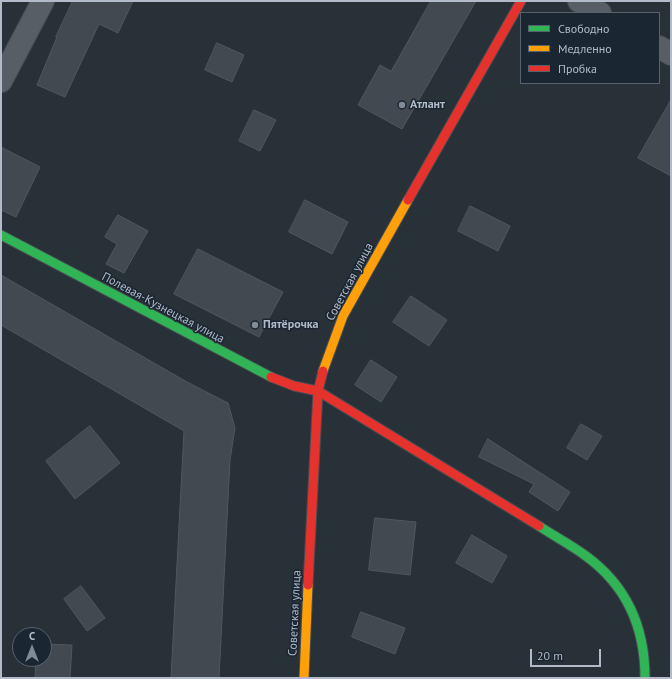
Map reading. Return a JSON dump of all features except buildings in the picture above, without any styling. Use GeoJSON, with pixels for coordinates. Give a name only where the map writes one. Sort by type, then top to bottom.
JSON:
{"type":"FeatureCollection","features":[{"type":"Feature","properties":{"kind":"main road","name":"Советская улица"},"geometry":{"type":"LineString","coordinates":[[304,678],[314,446],[318,391],[325,364],[344,316],[521,1]]}},
{"type":"Feature","properties":{"kind":"main road","name":"Полевая-Кузнецкая улица"},"geometry":{"type":"LineString","coordinates":[[1,235],[264,374],[294,386],[318,391],[585,555],[614,582],[632,612],[639,630],[645,666],[645,678]]}},
{"type":"Feature","properties":{"kind":"street"},"geometry":{"type":"LineString","coordinates":[[1,81],[43,1]]}},
{"type":"Feature","properties":{"kind":"street"},"geometry":{"type":"LineString","coordinates":[[579,1],[598,12]]}},
{"type":"Feature","properties":{"kind":"street"},"geometry":{"type":"LineString","coordinates":[[660,48],[671,54]]}},
{"type":"Feature","properties":{"kind":"traffic: fast"},"geometry":{"type":"LineString","coordinates":[[1,235],[271,377]]}},
{"type":"Feature","properties":{"kind":"traffic: fast"},"geometry":{"type":"LineString","coordinates":[[539,526],[586,556],[613,581],[623,595],[631,610],[642,642],[645,678]]}},
{"type":"Feature","properties":{"kind":"traffic: slow"},"geometry":{"type":"LineString","coordinates":[[323,371],[343,316],[408,200]]}},
{"type":"Feature","properties":{"kind":"traffic: slow"},"geometry":{"type":"LineString","coordinates":[[304,678],[308,585]]}},
{"type":"Feature","properties":{"kind":"traffic: jam"},"geometry":{"type":"LineString","coordinates":[[408,200],[521,1]]}},
{"type":"Feature","properties":{"kind":"traffic: jam"},"geometry":{"type":"LineString","coordinates":[[323,371],[318,391],[539,526]]}},
{"type":"Feature","properties":{"kind":"traffic: jam"},"geometry":{"type":"LineString","coordinates":[[271,377],[294,386],[318,391],[308,585]]}},
{"type":"Feature","properties":{"kind":"place","name":"Атлант"},"geometry":{"type":"Point","coordinates":[402,105]}},
{"type":"Feature","properties":{"kind":"place","name":"Пятёрочка"},"geometry":{"type":"Point","coordinates":[255,325]}}]}
